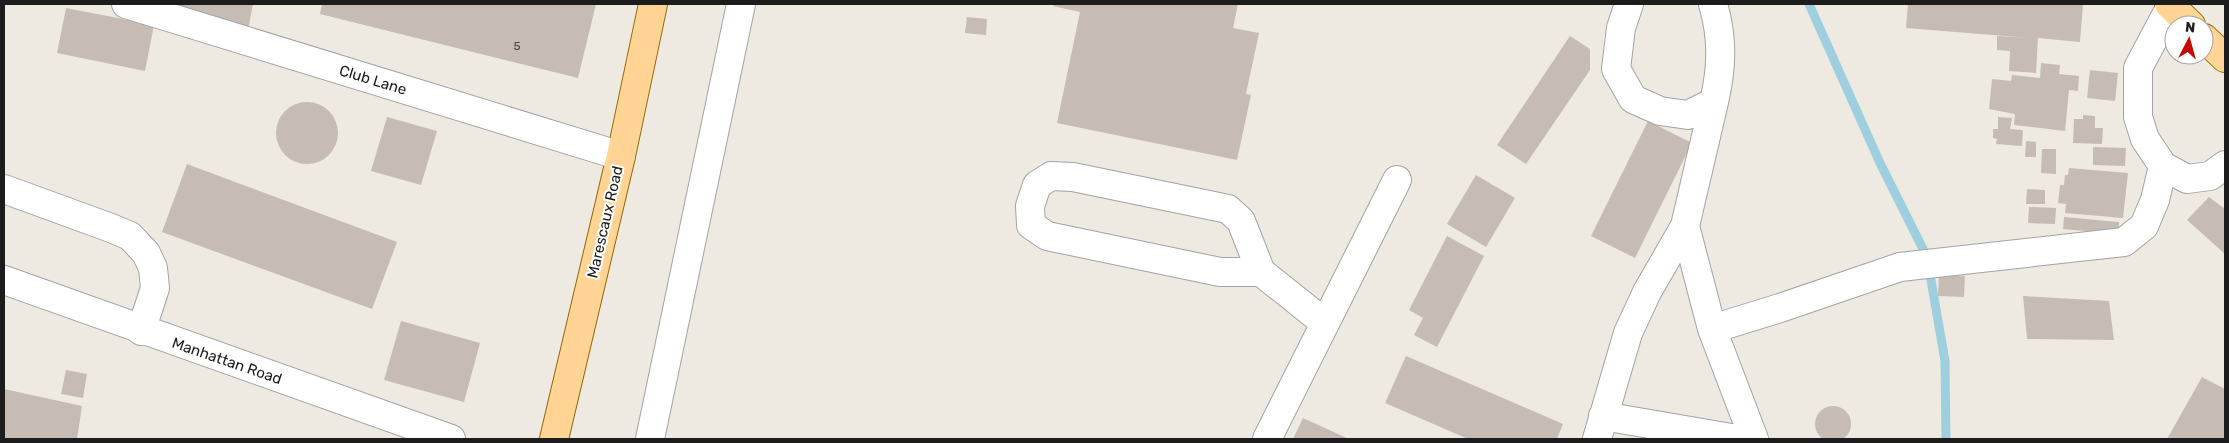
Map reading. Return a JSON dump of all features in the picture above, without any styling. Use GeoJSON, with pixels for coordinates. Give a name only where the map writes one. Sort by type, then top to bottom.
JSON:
{"type":"FeatureCollection","features":[{"type":"Feature","properties":{"kind":"main road","name":"Marescaux Road"},"geometry":{"type":"LineString","coordinates":[[554,439],[620,156],[653,4]]}},
{"type":"Feature","properties":{"kind":"main road"},"geometry":{"type":"LineString","coordinates":[[2170,5],[2180,15]]}},
{"type":"Feature","properties":{"kind":"main road"},"geometry":{"type":"LineString","coordinates":[[2214,48],[2225,58]]}},
{"type":"Feature","properties":{"kind":"street","name":"Club Lane"},"geometry":{"type":"LineString","coordinates":[[126,4],[620,156]]}},
{"type":"Feature","properties":{"kind":"street"},"geometry":{"type":"LineString","coordinates":[[650,439],[741,4]]}},
{"type":"Feature","properties":{"kind":"street"},"geometry":{"type":"LineString","coordinates":[[1629,4],[1621,28],[1616,69],[1633,99],[1660,111],[1688,115],[1714,102]]}},
{"type":"Feature","properties":{"kind":"street"},"geometry":{"type":"LineString","coordinates":[[1713,4],[1720,31],[1721,73],[1685,226],[1647,292],[1628,333],[1600,428],[1737,439]]}},
{"type":"Feature","properties":{"kind":"street"},"geometry":{"type":"LineString","coordinates":[[2170,5],[2138,68],[2138,117],[2145,139],[2163,166],[2187,179],[2210,176],[2225,165]]}},
{"type":"Feature","properties":{"kind":"street"},"geometry":{"type":"LineString","coordinates":[[1712,329],[1900,267],[2124,242],[2144,226],[2156,200],[2163,166]]}},
{"type":"Feature","properties":{"kind":"street"},"geometry":{"type":"LineString","coordinates":[[1261,272],[1220,272],[1047,236],[1031,225],[1030,206],[1037,185],[1051,176],[1073,177],[1228,209],[1241,221],[1261,272],[1326,323]]}},
{"type":"Feature","properties":{"kind":"street"},"geometry":{"type":"LineString","coordinates":[[1267,439],[1397,180]]}},
{"type":"Feature","properties":{"kind":"street"},"geometry":{"type":"LineString","coordinates":[[4,189],[130,236],[146,253],[153,268],[155,288],[141,331]]}},
{"type":"Feature","properties":{"kind":"street"},"geometry":{"type":"LineString","coordinates":[[1685,226],[1712,329],[1754,439]]}},
{"type":"Feature","properties":{"kind":"street","name":"Manhattan Road"},"geometry":{"type":"LineString","coordinates":[[4,280],[141,331],[451,439]]}},
{"type":"Feature","properties":{"kind":"building"},"geometry":{"type":"Polygon","coordinates":[[[175,4],[253,4],[248,30],[173,14],[175,4]]]}},
{"type":"Feature","properties":{"kind":"building"},"geometry":{"type":"Polygon","coordinates":[[[322,4],[596,4],[578,78],[320,14],[322,4]]]}},
{"type":"Feature","properties":{"kind":"building"},"geometry":{"type":"Polygon","coordinates":[[[1054,4],[1238,4],[1233,28],[1259,33],[1246,94],[1251,95],[1237,160],[1057,123],[1080,12],[1053,6],[1054,4]]]}},
{"type":"Feature","properties":{"kind":"building"},"geometry":{"type":"Polygon","coordinates":[[[1908,4],[2083,4],[2080,42],[2038,38],[2036,73],[2009,71],[2010,51],[1997,50],[1997,36],[2030,38],[1906,28],[1908,4]]]}},
{"type":"Feature","properties":{"kind":"building"},"geometry":{"type":"Polygon","coordinates":[[[66,8],[154,25],[145,71],[57,53],[66,8]]]}},
{"type":"Feature","properties":{"kind":"building"},"geometry":{"type":"Polygon","coordinates":[[[967,17],[987,19],[986,35],[965,33],[967,17]]]}},
{"type":"Feature","properties":{"kind":"building"},"geometry":{"type":"Polygon","coordinates":[[[1570,36],[1590,49],[1590,70],[1526,164],[1497,145],[1570,36]]]}},
{"type":"Feature","properties":{"kind":"building"},"geometry":{"type":"Polygon","coordinates":[[[2041,63],[2060,65],[2059,74],[2079,76],[2078,91],[2069,90],[2065,131],[2014,125],[2015,114],[1989,109],[1992,79],[2011,81],[2012,75],[2040,78],[2041,63]]]}},
{"type":"Feature","properties":{"kind":"building"},"geometry":{"type":"Polygon","coordinates":[[[2090,70],[2118,73],[2115,101],[2087,98],[2090,70]]]}},
{"type":"Feature","properties":{"kind":"building"},"geometry":{"type":"Polygon","coordinates":[[[307,102],[319,104],[329,111],[336,121],[338,133],[336,145],[329,155],[319,162],[307,164],[295,162],[285,155],[278,145],[276,133],[278,121],[285,111],[295,104],[307,102]]]}},
{"type":"Feature","properties":{"kind":"building"},"geometry":{"type":"Polygon","coordinates":[[[2083,115],[2095,116],[2095,128],[2103,128],[2102,144],[2073,143],[2074,119],[2083,119],[2083,115]]]}},
{"type":"Feature","properties":{"kind":"building"},"geometry":{"type":"Polygon","coordinates":[[[387,117],[437,131],[421,185],[371,171],[387,117]]]}},
{"type":"Feature","properties":{"kind":"building"},"geometry":{"type":"Polygon","coordinates":[[[1998,117],[2012,118],[2010,129],[2023,130],[2022,146],[1996,144],[1997,139],[1993,138],[1993,129],[1998,129],[1998,117]]]}},
{"type":"Feature","properties":{"kind":"building"},"geometry":{"type":"Polygon","coordinates":[[[1648,121],[1692,143],[1635,258],[1591,236],[1648,121]]]}},
{"type":"Feature","properties":{"kind":"building"},"geometry":{"type":"Polygon","coordinates":[[[2026,141],[2036,142],[2036,157],[2025,157],[2026,141]]]}},
{"type":"Feature","properties":{"kind":"building"},"geometry":{"type":"Polygon","coordinates":[[[2093,147],[2126,148],[2125,166],[2093,165],[2093,147]]]}},
{"type":"Feature","properties":{"kind":"building"},"geometry":{"type":"Polygon","coordinates":[[[2042,149],[2056,149],[2056,174],[2041,173],[2042,149]]]}},
{"type":"Feature","properties":{"kind":"building"},"geometry":{"type":"Polygon","coordinates":[[[187,164],[397,242],[372,309],[162,232],[187,164]]]}},
{"type":"Feature","properties":{"kind":"building"},"geometry":{"type":"Polygon","coordinates":[[[2069,168],[2128,173],[2123,218],[2065,213],[2066,204],[2058,203],[2060,185],[2064,185],[2065,175],[2068,175],[2069,168]]]}},
{"type":"Feature","properties":{"kind":"building"},"geometry":{"type":"Polygon","coordinates":[[[1476,175],[1515,198],[1486,247],[1447,224],[1476,175]]]}},
{"type":"Feature","properties":{"kind":"building"},"geometry":{"type":"Polygon","coordinates":[[[2027,189],[2045,190],[2045,204],[2026,204],[2027,189]]]}},
{"type":"Feature","properties":{"kind":"building"},"geometry":{"type":"Polygon","coordinates":[[[2209,197],[2225,209],[2225,254],[2187,220],[2209,197]]]}},
{"type":"Feature","properties":{"kind":"building"},"geometry":{"type":"Polygon","coordinates":[[[2029,207],[2056,208],[2055,224],[2028,223],[2029,207]]]}},
{"type":"Feature","properties":{"kind":"building"},"geometry":{"type":"Polygon","coordinates":[[[2064,217],[2119,222],[2119,234],[2063,229],[2064,217]]]}},
{"type":"Feature","properties":{"kind":"building"},"geometry":{"type":"Polygon","coordinates":[[[1447,236],[1484,256],[1437,347],[1414,335],[1423,318],[1409,310],[1447,236]]]}},
{"type":"Feature","properties":{"kind":"building"},"geometry":{"type":"Polygon","coordinates":[[[1939,275],[1965,276],[1964,297],[1938,296],[1939,275]]]}},
{"type":"Feature","properties":{"kind":"building"},"geometry":{"type":"Polygon","coordinates":[[[2023,296],[2109,301],[2114,340],[2027,339],[2023,296]]]}},
{"type":"Feature","properties":{"kind":"building"},"geometry":{"type":"Polygon","coordinates":[[[401,321],[480,343],[464,402],[384,380],[401,321]]]}},
{"type":"Feature","properties":{"kind":"building"},"geometry":{"type":"Polygon","coordinates":[[[1406,356],[1563,424],[1557,439],[1468,439],[1385,403],[1406,356]]]}},
{"type":"Feature","properties":{"kind":"building"},"geometry":{"type":"Polygon","coordinates":[[[66,370],[87,374],[83,398],[61,394],[66,370]]]}},
{"type":"Feature","properties":{"kind":"building"},"geometry":{"type":"Polygon","coordinates":[[[2202,377],[2225,389],[2224,439],[2167,439],[2202,377]]]}},
{"type":"Feature","properties":{"kind":"building"},"geometry":{"type":"Polygon","coordinates":[[[4,389],[82,406],[77,439],[4,439],[4,389]]]}},
{"type":"Feature","properties":{"kind":"building"},"geometry":{"type":"Polygon","coordinates":[[[1833,406],[1840,407],[1846,411],[1850,417],[1850,431],[1846,437],[1840,441],[1833,442],[1826,441],[1820,437],[1816,431],[1815,424],[1816,417],[1820,411],[1826,407],[1833,406]]]}},
{"type":"Feature","properties":{"kind":"building"},"geometry":{"type":"Polygon","coordinates":[[[1303,418],[1349,439],[1293,439],[1303,418]]]}},
{"type":"Feature","properties":{"kind":"waterway"},"geometry":{"type":"LineString","coordinates":[[1809,4],[1880,163],[1927,257],[1945,361],[1946,439]]}}]}
